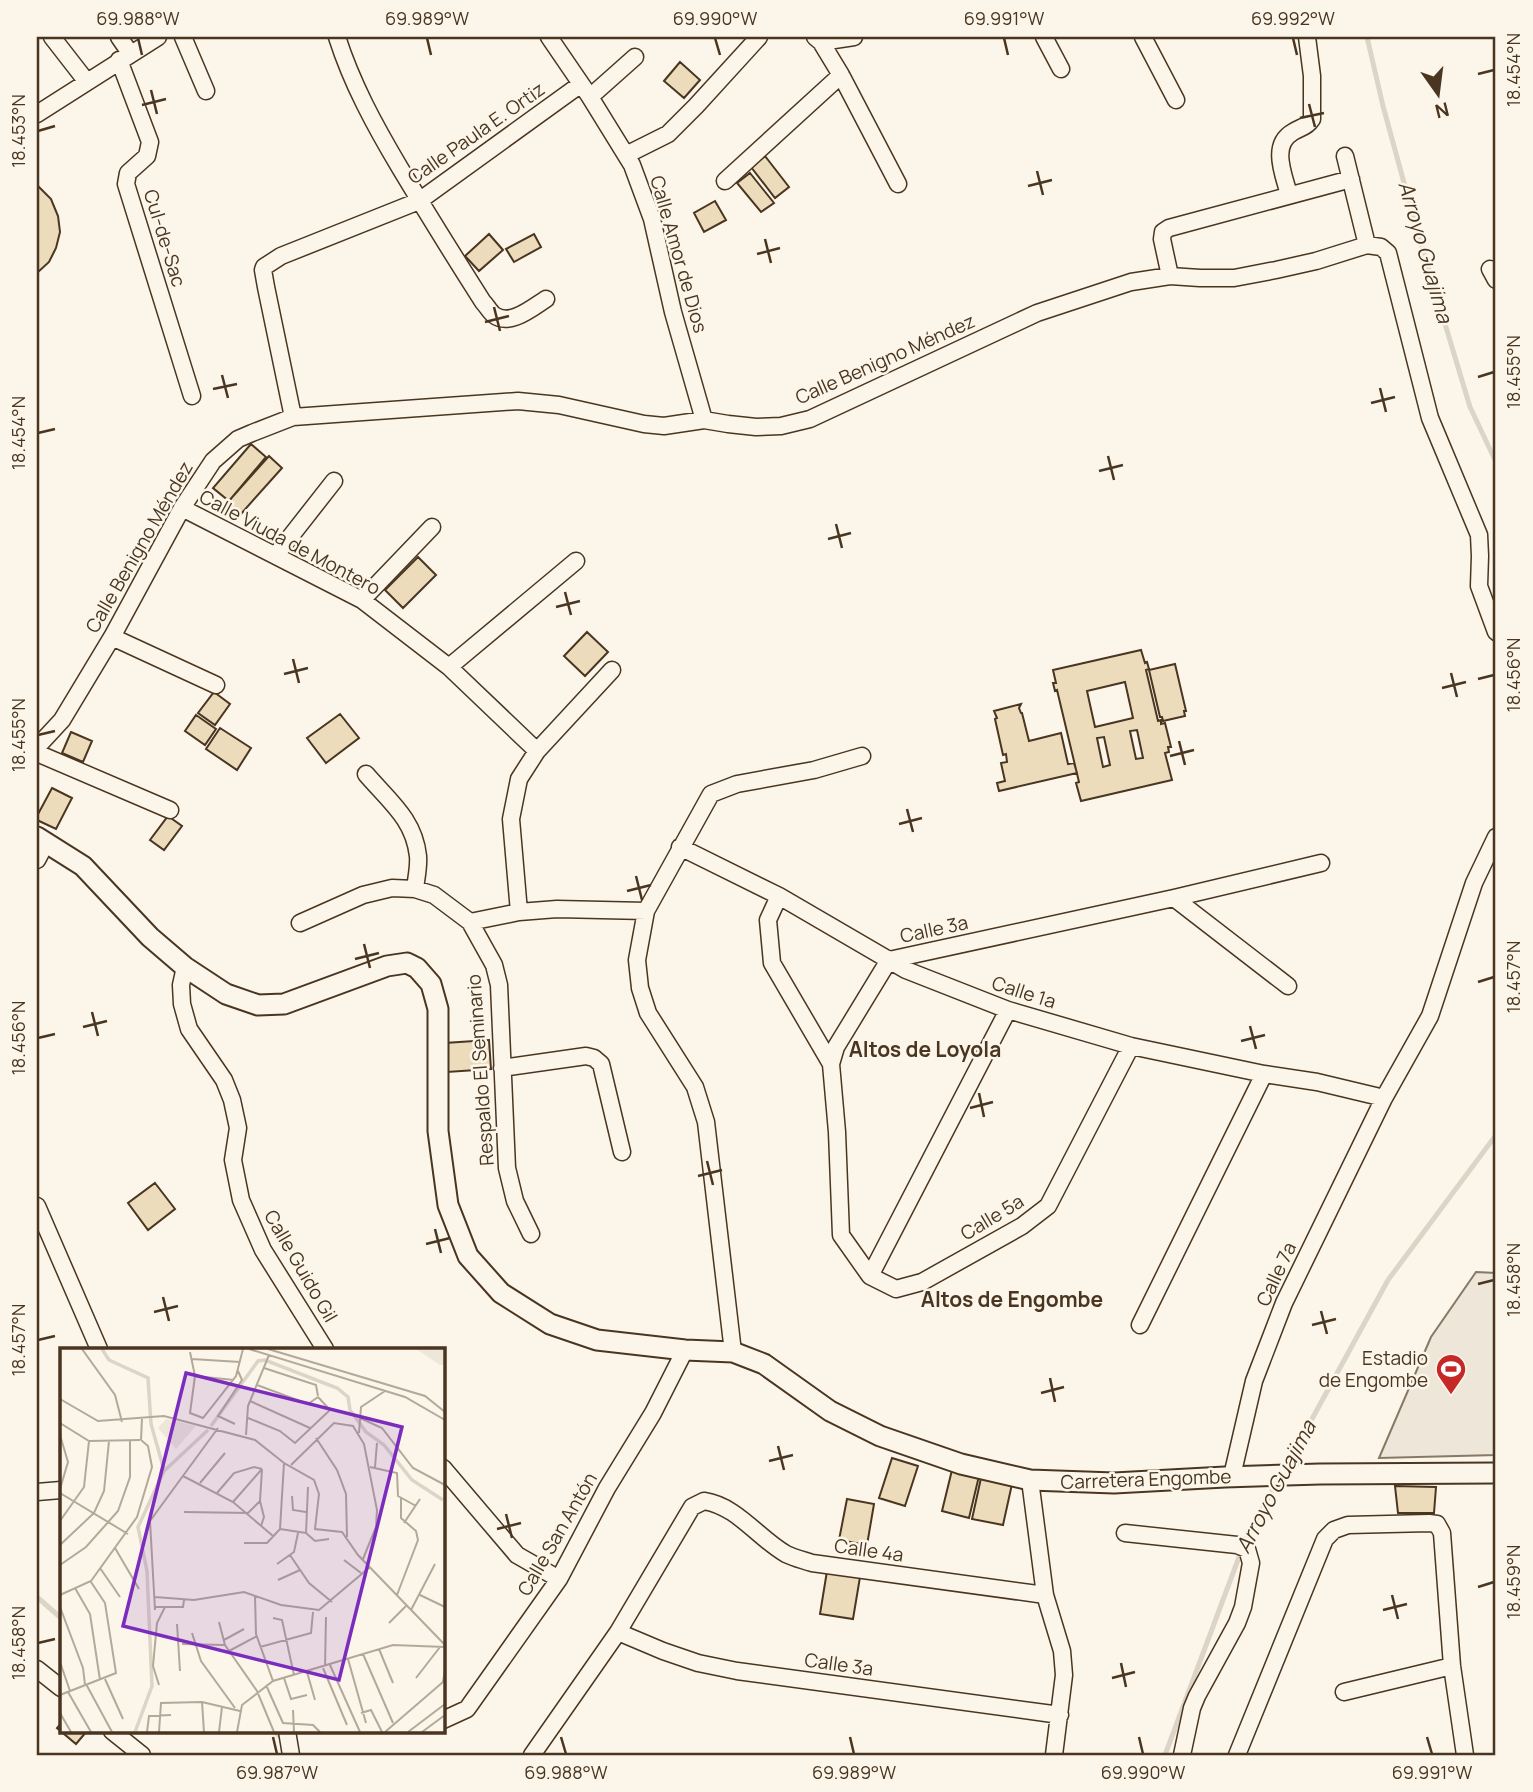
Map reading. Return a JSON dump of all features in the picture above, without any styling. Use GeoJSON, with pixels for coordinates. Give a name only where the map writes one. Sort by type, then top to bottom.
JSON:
{"type":"FeatureCollection","features":[{"type":"Feature","properties":{"kind":"street"},"geometry":{"type":"LineString","coordinates":[[52,37],[87,82]]}},
{"type":"Feature","properties":{"kind":"street","name":"Cul-de-Sac"},"geometry":{"type":"LineString","coordinates":[[118,37],[150,142],[147,156],[128,173],[127,184],[192,396]]}},
{"type":"Feature","properties":{"kind":"street"},"geometry":{"type":"LineString","coordinates":[[37,114],[158,37]]}},
{"type":"Feature","properties":{"kind":"street"},"geometry":{"type":"LineString","coordinates":[[183,37],[206,91]]}},
{"type":"Feature","properties":{"kind":"street"},"geometry":{"type":"LineString","coordinates":[[337,37],[363,103],[419,201],[493,315],[509,319],[546,299]]}},
{"type":"Feature","properties":{"kind":"street","name":"Calle Amor de Dios"},"geometry":{"type":"LineString","coordinates":[[549,37],[586,91],[637,177],[652,219],[673,312],[704,420]]}},
{"type":"Feature","properties":{"kind":"street"},"geometry":{"type":"LineString","coordinates":[[626,155],[668,134],[759,37]]}},
{"type":"Feature","properties":{"kind":"street"},"geometry":{"type":"LineString","coordinates":[[854,37],[818,40],[841,75],[898,184]]}},
{"type":"Feature","properties":{"kind":"street"},"geometry":{"type":"LineString","coordinates":[[1044,37],[1061,69]]}},
{"type":"Feature","properties":{"kind":"street"},"geometry":{"type":"LineString","coordinates":[[1143,37],[1176,100]]}},
{"type":"Feature","properties":{"kind":"street"},"geometry":{"type":"LineString","coordinates":[[1289,195],[1279,158],[1282,145],[1290,133],[1308,125],[1312,119],[1312,76],[1307,37]]}},
{"type":"Feature","properties":{"kind":"street","name":"Calle Paula E. Ortiz"},"geometry":{"type":"LineString","coordinates":[[293,417],[264,267],[281,256],[419,201],[635,57]]}},
{"type":"Feature","properties":{"kind":"street"},"geometry":{"type":"LineString","coordinates":[[725,181],[841,75]]}},
{"type":"Feature","properties":{"kind":"street"},"geometry":{"type":"LineString","coordinates":[[1345,156],[1367,245],[1381,247],[1388,253],[1430,418],[1479,535],[1479,586],[1496,632]]}},
{"type":"Feature","properties":{"kind":"street"},"geometry":{"type":"LineString","coordinates":[[1170,276],[1162,239],[1163,232],[1169,228],[1351,179]]}},
{"type":"Feature","properties":{"kind":"street","name":"Calle Benigno Méndez"},"geometry":{"type":"LineString","coordinates":[[37,747],[62,720],[113,637],[182,508],[213,461],[238,439],[293,417],[518,401],[559,405],[664,426],[704,420],[756,427],[781,426],[810,419],[1037,313],[1131,282],[1170,276],[1234,278],[1316,261],[1367,245]]}},
{"type":"Feature","properties":{"kind":"street"},"geometry":{"type":"LineString","coordinates":[[276,555],[334,481]]}},
{"type":"Feature","properties":{"kind":"street","name":"Calle Viuda de Montero"},"geometry":{"type":"LineString","coordinates":[[182,508],[362,600],[449,667],[537,751]]}},
{"type":"Feature","properties":{"kind":"street"},"geometry":{"type":"LineString","coordinates":[[362,600],[432,527]]}},
{"type":"Feature","properties":{"kind":"street"},"geometry":{"type":"LineString","coordinates":[[449,667],[576,561]]}},
{"type":"Feature","properties":{"kind":"street"},"geometry":{"type":"LineString","coordinates":[[113,637],[216,685]]}},
{"type":"Feature","properties":{"kind":"street"},"geometry":{"type":"LineString","coordinates":[[519,912],[511,819],[519,779],[537,751],[612,670]]}},
{"type":"Feature","properties":{"kind":"street"},"geometry":{"type":"LineString","coordinates":[[37,753],[170,810]]}},
{"type":"Feature","properties":{"kind":"street"},"geometry":{"type":"LineString","coordinates":[[733,1352],[706,1122],[695,1087],[648,1013],[640,988],[637,960],[646,911],[711,794],[737,784],[814,770],[862,756]]}},
{"type":"Feature","properties":{"kind":"street"},"geometry":{"type":"LineString","coordinates":[[366,774],[408,821],[414,835],[418,859],[415,889]]}},
{"type":"Feature","properties":{"kind":"street"},"geometry":{"type":"LineString","coordinates":[[1384,1098],[1430,1016],[1474,883],[1496,837]]}},
{"type":"Feature","properties":{"kind":"street","name":"Carretera Engombe"},"geometry":{"type":"LineString","coordinates":[[40,847],[83,866],[150,937],[185,967],[226,994],[258,1005],[284,1004],[387,965],[407,963],[418,968],[431,984],[438,1009],[438,1131],[448,1205],[468,1256],[501,1293],[550,1324],[597,1340],[685,1350],[733,1352],[764,1364],[830,1411],[880,1436],[961,1464],[1030,1480],[1114,1483],[1261,1475],[1496,1473]]}},
{"type":"Feature","properties":{"kind":"street","name":"Calle 1a"},"geometry":{"type":"LineString","coordinates":[[680,847],[779,896],[906,970],[1008,1010],[1131,1046],[1264,1074],[1317,1082],[1384,1098]]}},
{"type":"Feature","properties":{"kind":"street","name":"Calle 3a"},"geometry":{"type":"LineString","coordinates":[[870,1276],[841,1235],[831,1064],[836,1047],[889,960],[1321,863]]}},
{"type":"Feature","properties":{"kind":"street","name":"Respaldo El Seminario"},"geometry":{"type":"LineString","coordinates":[[300,923],[363,895],[392,888],[415,889],[434,895],[470,922],[494,965],[499,985],[507,1168],[515,1201],[531,1234]]}},
{"type":"Feature","properties":{"kind":"street"},"geometry":{"type":"LineString","coordinates":[[779,896],[768,920],[772,963],[831,1064]]}},
{"type":"Feature","properties":{"kind":"street"},"geometry":{"type":"LineString","coordinates":[[1174,898],[1288,986]]}},
{"type":"Feature","properties":{"kind":"street"},"geometry":{"type":"LineString","coordinates":[[470,922],[519,912],[557,909],[646,911]]}},
{"type":"Feature","properties":{"kind":"street","name":"Calle Guido Gil"},"geometry":{"type":"LineString","coordinates":[[185,967],[181,985],[182,1004],[189,1029],[224,1080],[239,1128],[233,1160],[241,1200],[263,1250],[324,1348]]}},
{"type":"Feature","properties":{"kind":"street"},"geometry":{"type":"LineString","coordinates":[[870,1276],[1008,1010]]}},
{"type":"Feature","properties":{"kind":"street","name":"Calle 5a"},"geometry":{"type":"LineString","coordinates":[[870,1276],[896,1289],[922,1282],[1022,1226],[1048,1206],[1131,1046]]}},
{"type":"Feature","properties":{"kind":"street"},"geometry":{"type":"LineString","coordinates":[[502,1068],[586,1056],[594,1058],[601,1064],[622,1152]]}},
{"type":"Feature","properties":{"kind":"street"},"geometry":{"type":"LineString","coordinates":[[1140,1325],[1264,1074]]}},
{"type":"Feature","properties":{"kind":"street","name":"Calle 7a"},"geometry":{"type":"LineString","coordinates":[[1232,1476],[1254,1381],[1284,1303],[1384,1098]]}},
{"type":"Feature","properties":{"kind":"street"},"geometry":{"type":"LineString","coordinates":[[37,1206],[99,1348]]}},
{"type":"Feature","properties":{"kind":"street","name":"Calle San Antón"},"geometry":{"type":"LineString","coordinates":[[444,1720],[467,1709],[559,1579],[607,1488],[653,1413],[685,1350]]}},
{"type":"Feature","properties":{"kind":"street"},"geometry":{"type":"LineString","coordinates":[[444,1469],[517,1555],[559,1579]]}},
{"type":"Feature","properties":{"kind":"street"},"geometry":{"type":"LineString","coordinates":[[1030,1480],[1045,1595],[1062,1651],[1064,1675],[1054,1755]]}},
{"type":"Feature","properties":{"kind":"street"},"geometry":{"type":"LineString","coordinates":[[37,1492],[60,1490]]}},
{"type":"Feature","properties":{"kind":"street","name":"Calle 4a"},"geometry":{"type":"LineString","coordinates":[[618,1632],[692,1507],[704,1501],[724,1506],[786,1554],[812,1563],[1045,1595]]}},
{"type":"Feature","properties":{"kind":"street"},"geometry":{"type":"LineString","coordinates":[[1237,1755],[1325,1539],[1334,1530],[1348,1525],[1429,1523],[1437,1524],[1442,1533],[1452,1666],[1465,1755]]}},
{"type":"Feature","properties":{"kind":"street"},"geometry":{"type":"LineString","coordinates":[[1125,1533],[1242,1547],[1250,1556],[1243,1607],[1192,1708],[1182,1755]]}},
{"type":"Feature","properties":{"kind":"street"},"geometry":{"type":"LineString","coordinates":[[532,1755],[618,1632]]}},
{"type":"Feature","properties":{"kind":"street","name":"Calle 3a"},"geometry":{"type":"LineString","coordinates":[[618,1632],[698,1663],[737,1671],[1060,1715]]}},
{"type":"Feature","properties":{"kind":"street"},"geometry":{"type":"LineString","coordinates":[[1344,1692],[1452,1666]]}},
{"type":"Feature","properties":{"kind":"street"},"geometry":{"type":"LineString","coordinates":[[37,1669],[60,1687]]}},
{"type":"Feature","properties":{"kind":"street"},"geometry":{"type":"LineString","coordinates":[[113,1732],[142,1755]]}},
{"type":"Feature","properties":{"kind":"street"},"geometry":{"type":"LineString","coordinates":[[287,1732],[290,1754]]}},
{"type":"Feature","properties":{"kind":"shaded area","name":"Estadio de Engombe"},"geometry":{"type":"Polygon","coordinates":[[[1476,1272],[1496,1273],[1496,1455],[1379,1458],[1431,1337],[1476,1272]]]}},
{"type":"Feature","properties":{"kind":"building"},"geometry":{"type":"Polygon","coordinates":[[[680,62],[700,80],[684,98],[664,81],[680,62]]]}},
{"type":"Feature","properties":{"kind":"building"},"geometry":{"type":"Polygon","coordinates":[[[765,156],[789,187],[775,198],[751,167],[765,156]]]}},
{"type":"Feature","properties":{"kind":"building"},"geometry":{"type":"Polygon","coordinates":[[[750,173],[774,203],[761,212],[737,183],[750,173]]]}},
{"type":"Feature","properties":{"kind":"building"},"geometry":{"type":"Polygon","coordinates":[[[37,185],[51,199],[58,216],[60,232],[49,262],[37,273],[37,185]]]}},
{"type":"Feature","properties":{"kind":"building"},"geometry":{"type":"Polygon","coordinates":[[[715,201],[726,220],[704,232],[694,213],[715,201]]]}},
{"type":"Feature","properties":{"kind":"building"},"geometry":{"type":"Polygon","coordinates":[[[489,234],[503,250],[479,271],[465,256],[489,234]]]}},
{"type":"Feature","properties":{"kind":"building"},"geometry":{"type":"Polygon","coordinates":[[[534,234],[541,247],[514,262],[506,249],[534,234]]]}},
{"type":"Feature","properties":{"kind":"building"},"geometry":{"type":"Polygon","coordinates":[[[251,444],[266,457],[229,501],[213,488],[251,444]]]}},
{"type":"Feature","properties":{"kind":"building"},"geometry":{"type":"Polygon","coordinates":[[[269,456],[282,468],[240,515],[227,503],[269,456]]]}},
{"type":"Feature","properties":{"kind":"building"},"geometry":{"type":"Polygon","coordinates":[[[418,557],[436,575],[403,608],[385,590],[418,557]]]}},
{"type":"Feature","properties":{"kind":"building"},"geometry":{"type":"Polygon","coordinates":[[[587,632],[608,652],[585,676],[564,656],[587,632]]]}},
{"type":"Feature","properties":{"kind":"building"},"geometry":{"type":"Polygon","coordinates":[[[1141,650],[1149,669],[1146,670],[1158,721],[1165,723],[1171,747],[1168,747],[1169,752],[1165,753],[1172,780],[1081,801],[1076,783],[1079,782],[1053,683],[1056,683],[1053,670],[1141,650]],[[1125,682],[1087,691],[1095,727],[1133,718],[1125,682]],[[1137,730],[1130,731],[1136,759],[1143,758],[1137,730]],[[1104,737],[1097,738],[1103,767],[1110,765],[1104,737]]]}},
{"type":"Feature","properties":{"kind":"building"},"geometry":{"type":"Polygon","coordinates":[[[1175,664],[1185,716],[1163,721],[1149,670],[1175,664]]]}},
{"type":"Feature","properties":{"kind":"building"},"geometry":{"type":"Polygon","coordinates":[[[214,692],[230,704],[215,725],[198,713],[214,692]]]}},
{"type":"Feature","properties":{"kind":"building"},"geometry":{"type":"Polygon","coordinates":[[[1021,704],[1019,708],[1029,741],[1061,733],[1068,764],[1074,763],[1077,773],[999,791],[997,783],[1005,781],[1001,763],[1007,762],[1006,754],[1003,755],[994,711],[1021,704]]]}},
{"type":"Feature","properties":{"kind":"building"},"geometry":{"type":"Polygon","coordinates":[[[340,714],[359,738],[326,763],[307,738],[340,714]]]}},
{"type":"Feature","properties":{"kind":"building"},"geometry":{"type":"Polygon","coordinates":[[[196,715],[216,729],[205,745],[185,731],[196,715]]]}},
{"type":"Feature","properties":{"kind":"building"},"geometry":{"type":"Polygon","coordinates":[[[220,728],[251,748],[237,770],[206,749],[220,728]]]}},
{"type":"Feature","properties":{"kind":"building"},"geometry":{"type":"Polygon","coordinates":[[[71,732],[92,741],[83,762],[62,753],[71,732]]]}},
{"type":"Feature","properties":{"kind":"building"},"geometry":{"type":"Polygon","coordinates":[[[52,788],[72,798],[56,829],[37,820],[52,788]]]}},
{"type":"Feature","properties":{"kind":"building"},"geometry":{"type":"Polygon","coordinates":[[[168,816],[182,826],[164,850],[150,840],[168,816]]]}},
{"type":"Feature","properties":{"kind":"building"},"geometry":{"type":"Polygon","coordinates":[[[489,1040],[491,1069],[447,1072],[445,1043],[489,1040]]]}},
{"type":"Feature","properties":{"kind":"building"},"geometry":{"type":"Polygon","coordinates":[[[155,1183],[175,1209],[148,1230],[128,1203],[155,1183]]]}},
{"type":"Feature","properties":{"kind":"building"},"geometry":{"type":"Polygon","coordinates":[[[892,1458],[918,1466],[905,1506],[879,1498],[892,1458]]]}},
{"type":"Feature","properties":{"kind":"building"},"geometry":{"type":"Polygon","coordinates":[[[952,1470],[979,1476],[969,1518],[942,1511],[952,1470]]]}},
{"type":"Feature","properties":{"kind":"building"},"geometry":{"type":"Polygon","coordinates":[[[981,1478],[1012,1484],[1003,1525],[972,1519],[981,1478]]]}},
{"type":"Feature","properties":{"kind":"building"},"geometry":{"type":"Polygon","coordinates":[[[1395,1486],[1436,1487],[1434,1513],[1398,1513],[1395,1486]]]}},
{"type":"Feature","properties":{"kind":"building"},"geometry":{"type":"Polygon","coordinates":[[[847,1499],[874,1504],[867,1545],[839,1540],[847,1499]]]}},
{"type":"Feature","properties":{"kind":"building"},"geometry":{"type":"Polygon","coordinates":[[[827,1571],[860,1577],[853,1619],[820,1614],[827,1571]]]}},
{"type":"Feature","properties":{"kind":"building"},"geometry":{"type":"Polygon","coordinates":[[[62,1732],[86,1732],[76,1744],[62,1732]]]}},
{"type":"Feature","properties":{"kind":"waterway","name":"Arroyo Guajima"},"geometry":{"type":"LineString","coordinates":[[1367,37],[1418,234],[1470,407],[1496,462]]}},
{"type":"Feature","properties":{"kind":"waterway","name":"Arroyo Guajima"},"geometry":{"type":"LineString","coordinates":[[1283,1472],[1388,1280],[1496,1135]]}},
{"type":"Feature","properties":{"kind":"waterway","name":"Arroyo Guajima"},"geometry":{"type":"LineString","coordinates":[[1165,1755],[1245,1541],[1278,1480]]}},
{"type":"Feature","properties":{"kind":"waterway","name":"Arroyo Guajima"},"geometry":{"type":"LineString","coordinates":[[37,1597],[60,1617]]}},
{"type":"Feature","properties":{"kind":"waterway","name":"Arroyo Guajima"},"geometry":{"type":"LineString","coordinates":[[275,1732],[284,1740]]}},
{"type":"Feature","properties":{"kind":"place","name":"Estadio de Engombe"},"geometry":{"type":"Point","coordinates":[1451,1396]}},
{"type":"Feature","properties":{"kind":"district","name":"Altos de Loyola"},"geometry":{"type":"Point","coordinates":[925,1050]}},
{"type":"Feature","properties":{"kind":"district","name":"Altos de Engombe"},"geometry":{"type":"Point","coordinates":[1012,1300]}}]}
